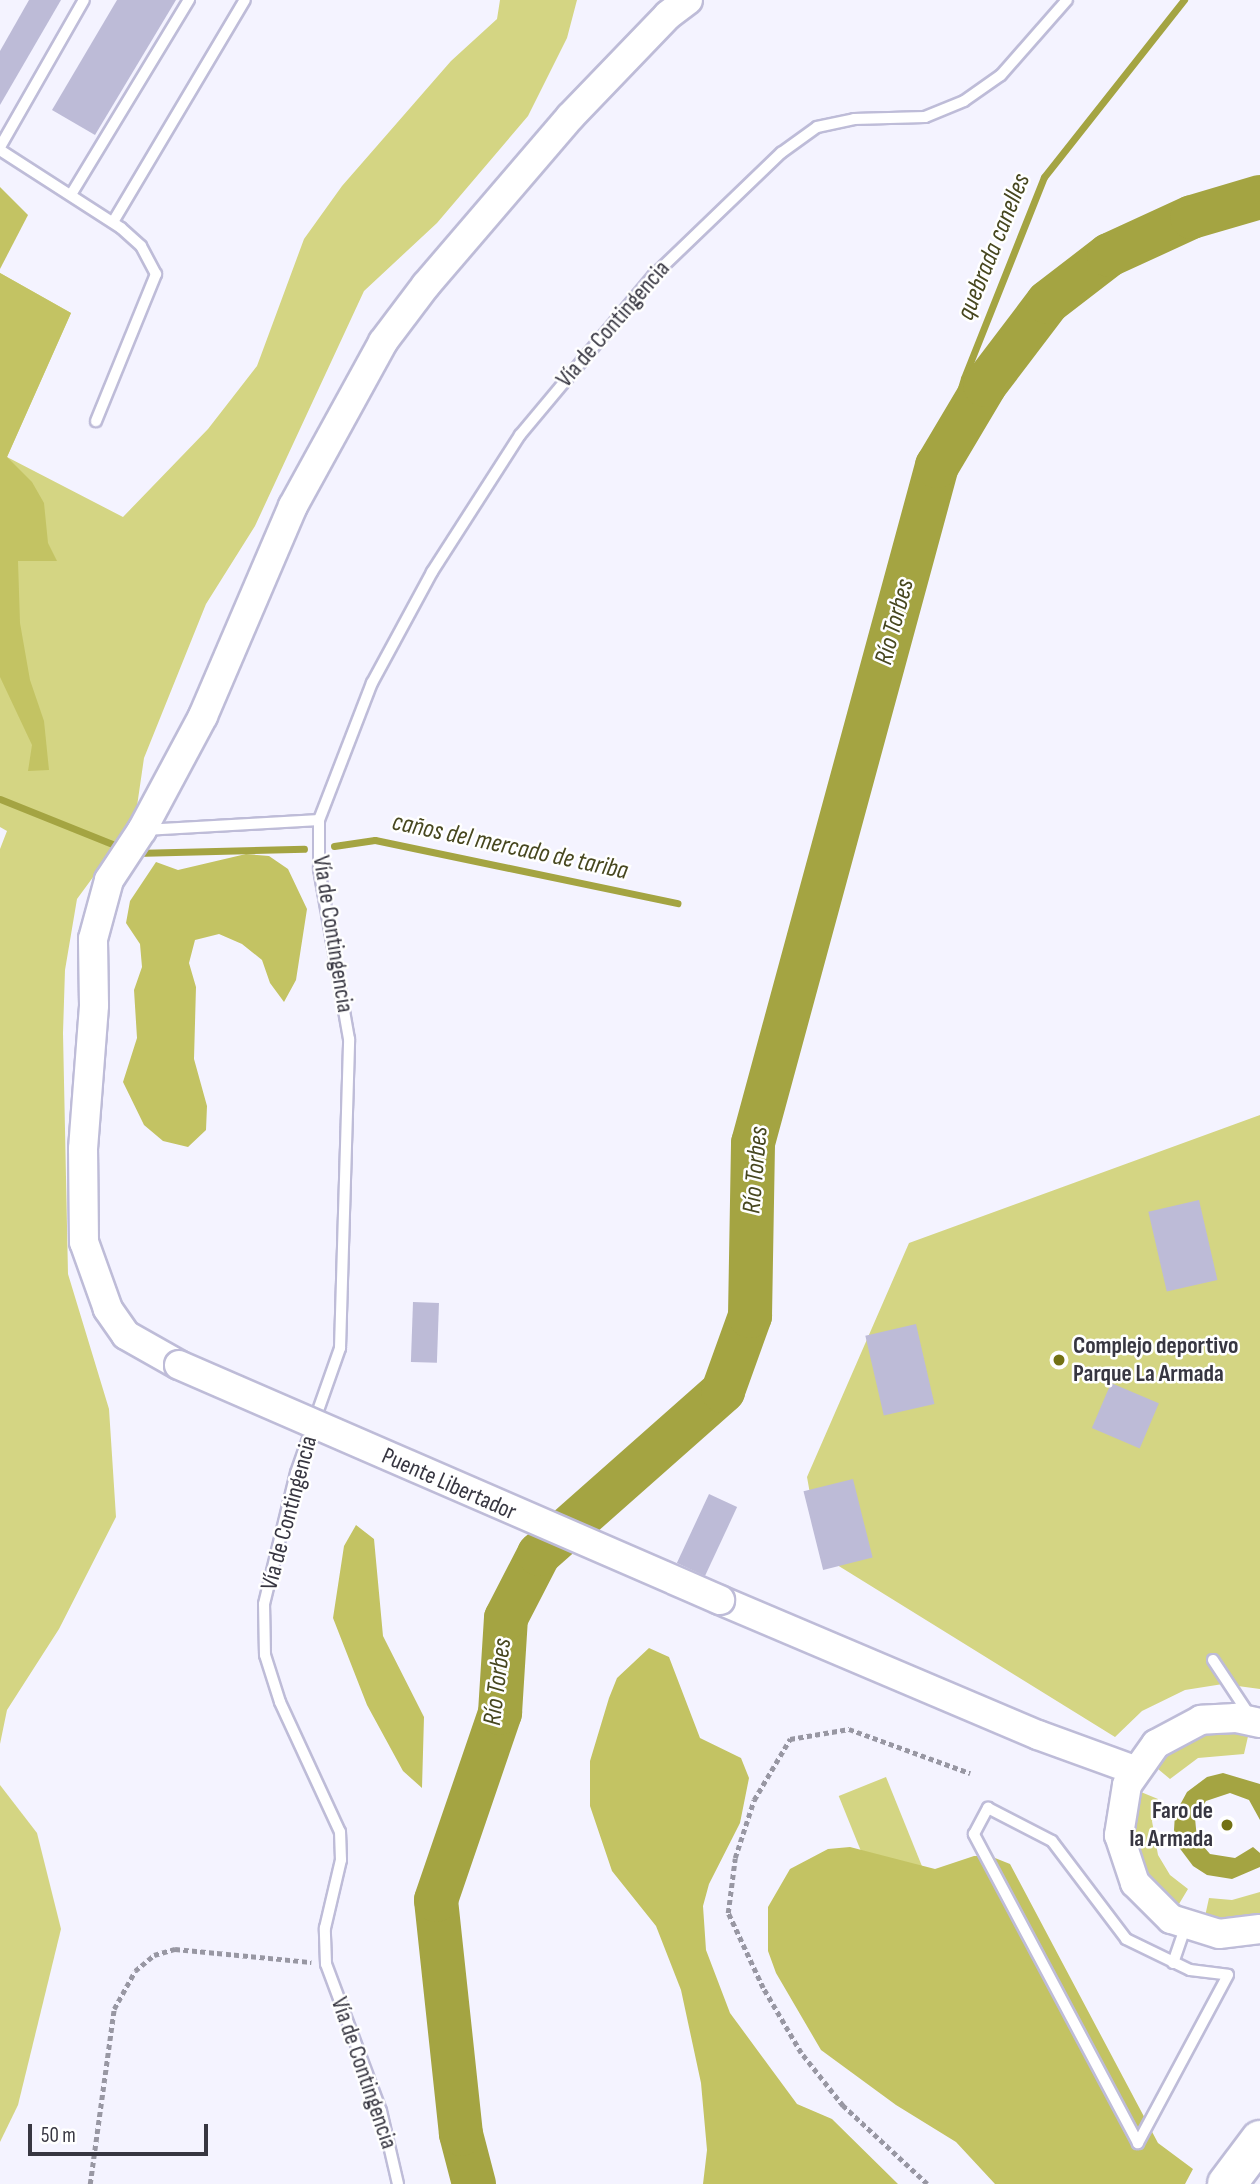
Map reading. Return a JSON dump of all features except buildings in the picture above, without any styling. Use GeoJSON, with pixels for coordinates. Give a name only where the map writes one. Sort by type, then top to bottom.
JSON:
{"type":"FeatureCollection","features":[{"type":"Feature","properties":{"kind":"highway"},"geometry":{"type":"LineString","coordinates":[[1227,2184],[1260,2140]]}},
{"type":"Feature","properties":{"kind":"street","name":"Puente Libertador"},"geometry":{"type":"LineString","coordinates":[[688,0],[668,15],[570,117],[425,285],[383,342],[293,506],[202,716],[142,830],[109,880],[93,939],[94,1005],[83,1149],[84,1242],[108,1309],[126,1335],[179,1365],[1038,1735],[1134,1770]]}},
{"type":"Feature","properties":{"kind":"street"},"geometry":{"type":"LineString","coordinates":[[1256,1721],[1219,1718],[1185,1726],[1156,1744],[1134,1770],[1120,1810],[1121,1852],[1145,1897],[1186,1926],[1219,1934],[1260,1929]]}},
{"type":"Feature","properties":{"kind":"lane"},"geometry":{"type":"LineString","coordinates":[[85,0],[0,148],[113,222],[141,246],[156,274],[96,421]]}},
{"type":"Feature","properties":{"kind":"lane"},"geometry":{"type":"LineString","coordinates":[[72,193],[189,0]]}},
{"type":"Feature","properties":{"kind":"lane"},"geometry":{"type":"LineString","coordinates":[[113,222],[245,0]]}},
{"type":"Feature","properties":{"kind":"lane","name":"Vía de Contingencia"},"geometry":{"type":"LineString","coordinates":[[398,2184],[381,2111],[326,1964],[325,1928],[341,1860],[340,1832],[280,1702],[265,1655],[264,1604],[296,1473],[340,1349],[349,1039],[319,868],[319,820],[372,683],[432,572],[520,435],[653,276],[780,153],[817,127],[854,119],[925,117],[964,101],[1000,75],[1067,0]]}},
{"type":"Feature","properties":{"kind":"lane","name":"Vía de Contingencia"},"geometry":{"type":"LineString","coordinates":[[142,830],[319,820]]}},
{"type":"Feature","properties":{"kind":"lane"},"geometry":{"type":"LineString","coordinates":[[1213,1660],[1256,1721]]}},
{"type":"Feature","properties":{"kind":"lane"},"geometry":{"type":"LineString","coordinates":[[988,1808],[1052,1841],[1126,1938],[1172,1963],[1228,1975],[1138,2143],[974,1834],[988,1808]]}},
{"type":"Feature","properties":{"kind":"lane"},"geometry":{"type":"LineString","coordinates":[[1172,1963],[1186,1926]]}},
{"type":"Feature","properties":{"kind":"path"},"geometry":{"type":"LineString","coordinates":[[927,2184],[843,2106],[801,2053],[763,1988],[728,1913],[735,1857],[754,1800],[790,1739],[849,1728],[970,1773]]}},
{"type":"Feature","properties":{"kind":"path"},"geometry":{"type":"LineString","coordinates":[[90,2184],[114,2009],[135,1971],[154,1955],[175,1949],[326,1964]]}},
{"type":"Feature","properties":{"kind":"green space"},"geometry":{"type":"Polygon","coordinates":[[[500,0],[577,0],[567,38],[528,116],[437,223],[364,291],[255,526],[206,604],[144,758],[135,820],[77,899],[65,970],[63,1033],[68,1274],[109,1409],[116,1517],[59,1629],[7,1710],[0,1744],[0,849],[7,831],[0,827],[0,273],[71,313],[7,457],[123,517],[208,429],[257,366],[304,239],[342,186],[451,61],[497,19],[500,0]]]}},
{"type":"Feature","properties":{"kind":"green space","name":"Complejo deportivo Parque La Armada"},"geometry":{"type":"Polygon","coordinates":[[[1260,1115],[1260,1689],[1223,1684],[1185,1690],[1142,1711],[1115,1737],[821,1555],[807,1477],[909,1243],[1260,1115]]]}},
{"type":"Feature","properties":{"kind":"green space"},"geometry":{"type":"Polygon","coordinates":[[[1203,1732],[1249,1732],[1244,1754],[1198,1758],[1170,1779],[1152,1764],[1203,1732]]]}},
{"type":"Feature","properties":{"kind":"green space"},"geometry":{"type":"Polygon","coordinates":[[[886,1777],[924,1871],[877,1890],[839,1796],[886,1777]]]}},
{"type":"Feature","properties":{"kind":"green space"},"geometry":{"type":"Polygon","coordinates":[[[0,1785],[37,1833],[61,1929],[18,2105],[0,2142],[0,1785]]]}},
{"type":"Feature","properties":{"kind":"green space"},"geometry":{"type":"Polygon","coordinates":[[[1136,1790],[1158,1799],[1152,1821],[1158,1855],[1170,1875],[1188,1889],[1176,1909],[1152,1890],[1131,1850],[1136,1790]]]}},
{"type":"Feature","properties":{"kind":"green space"},"geometry":{"type":"Polygon","coordinates":[[[1260,1892],[1260,1917],[1204,1921],[1209,1898],[1232,1900],[1260,1892]]]}},
{"type":"Feature","properties":{"kind":"shaded area"},"geometry":{"type":"Polygon","coordinates":[[[0,187],[28,215],[0,269],[0,187]]]}},
{"type":"Feature","properties":{"kind":"shaded area"},"geometry":{"type":"Polygon","coordinates":[[[0,273],[71,313],[7,457],[32,482],[44,503],[48,543],[57,561],[18,561],[20,623],[30,680],[44,721],[49,770],[28,771],[32,745],[0,677],[0,273]]]}},
{"type":"Feature","properties":{"kind":"shaded area"},"geometry":{"type":"Polygon","coordinates":[[[246,854],[269,856],[288,869],[307,909],[296,980],[284,1002],[270,983],[262,960],[242,944],[219,934],[195,940],[189,963],[196,987],[194,1059],[207,1106],[206,1130],[188,1147],[163,1141],[144,1125],[123,1082],[137,1038],[134,990],[142,967],[140,944],[126,923],[130,901],[156,862],[178,870],[246,854]]]}},
{"type":"Feature","properties":{"kind":"shaded area"},"geometry":{"type":"Polygon","coordinates":[[[356,1525],[374,1539],[383,1636],[424,1717],[422,1788],[403,1771],[367,1705],[333,1618],[344,1546],[356,1525]]]}},
{"type":"Feature","properties":{"kind":"shaded area"},"geometry":{"type":"Polygon","coordinates":[[[649,1648],[669,1657],[700,1738],[741,1758],[749,1778],[740,1823],[709,1884],[703,1906],[706,1950],[730,2013],[797,2104],[832,2119],[898,2184],[703,2184],[707,2150],[701,2083],[681,1990],[656,1926],[612,1871],[590,1806],[590,1761],[609,1698],[617,1678],[649,1648]]]}},
{"type":"Feature","properties":{"kind":"shaded area"},"geometry":{"type":"Polygon","coordinates":[[[1223,1773],[1260,1784],[1260,1820],[1249,1800],[1230,1793],[1206,1801],[1195,1818],[1197,1839],[1210,1854],[1235,1858],[1253,1847],[1260,1853],[1260,1867],[1232,1879],[1207,1875],[1193,1866],[1178,1846],[1174,1830],[1175,1814],[1187,1792],[1207,1777],[1223,1773]]]}},
{"type":"Feature","properties":{"kind":"shaded area"},"geometry":{"type":"Polygon","coordinates":[[[850,1847],[935,1869],[974,1856],[990,1856],[1010,1864],[1158,2143],[1193,2169],[1185,2184],[995,2184],[956,2142],[896,2105],[821,2050],[776,1973],[768,1951],[768,1907],[790,1869],[828,1849],[850,1847]]]}},
{"type":"Feature","properties":{"kind":"waterway","name":"quebrada canelles"},"geometry":{"type":"LineString","coordinates":[[937,466],[964,378],[1044,177],[1184,0]]}},
{"type":"Feature","properties":{"kind":"waterway","name":"Río Torbes"},"geometry":{"type":"LineString","coordinates":[[474,2184],[461,2134],[436,1900],[500,1713],[506,1618],[539,1554],[723,1391],[750,1316],[753,1143],[937,466],[985,385],[1048,302],[1109,255],[1192,217],[1260,197]]}},
{"type":"Feature","properties":{"kind":"waterway","name":"caños del mercado de tariba"},"geometry":{"type":"LineString","coordinates":[[0,799],[120,847]]}},
{"type":"Feature","properties":{"kind":"waterway","name":"caños del mercado de tariba"},"geometry":{"type":"LineString","coordinates":[[334,846],[375,840],[677,903]]}},
{"type":"Feature","properties":{"kind":"waterway","name":"caños del mercado de tariba"},"geometry":{"type":"LineString","coordinates":[[135,853],[304,849]]}},
{"type":"Feature","properties":{"kind":"place","name":"Complejo deportivo Parque La Armada"},"geometry":{"type":"Point","coordinates":[1059,1360]}},
{"type":"Feature","properties":{"kind":"place","name":"Faro de la Armada"},"geometry":{"type":"Point","coordinates":[1227,1825]}}]}
